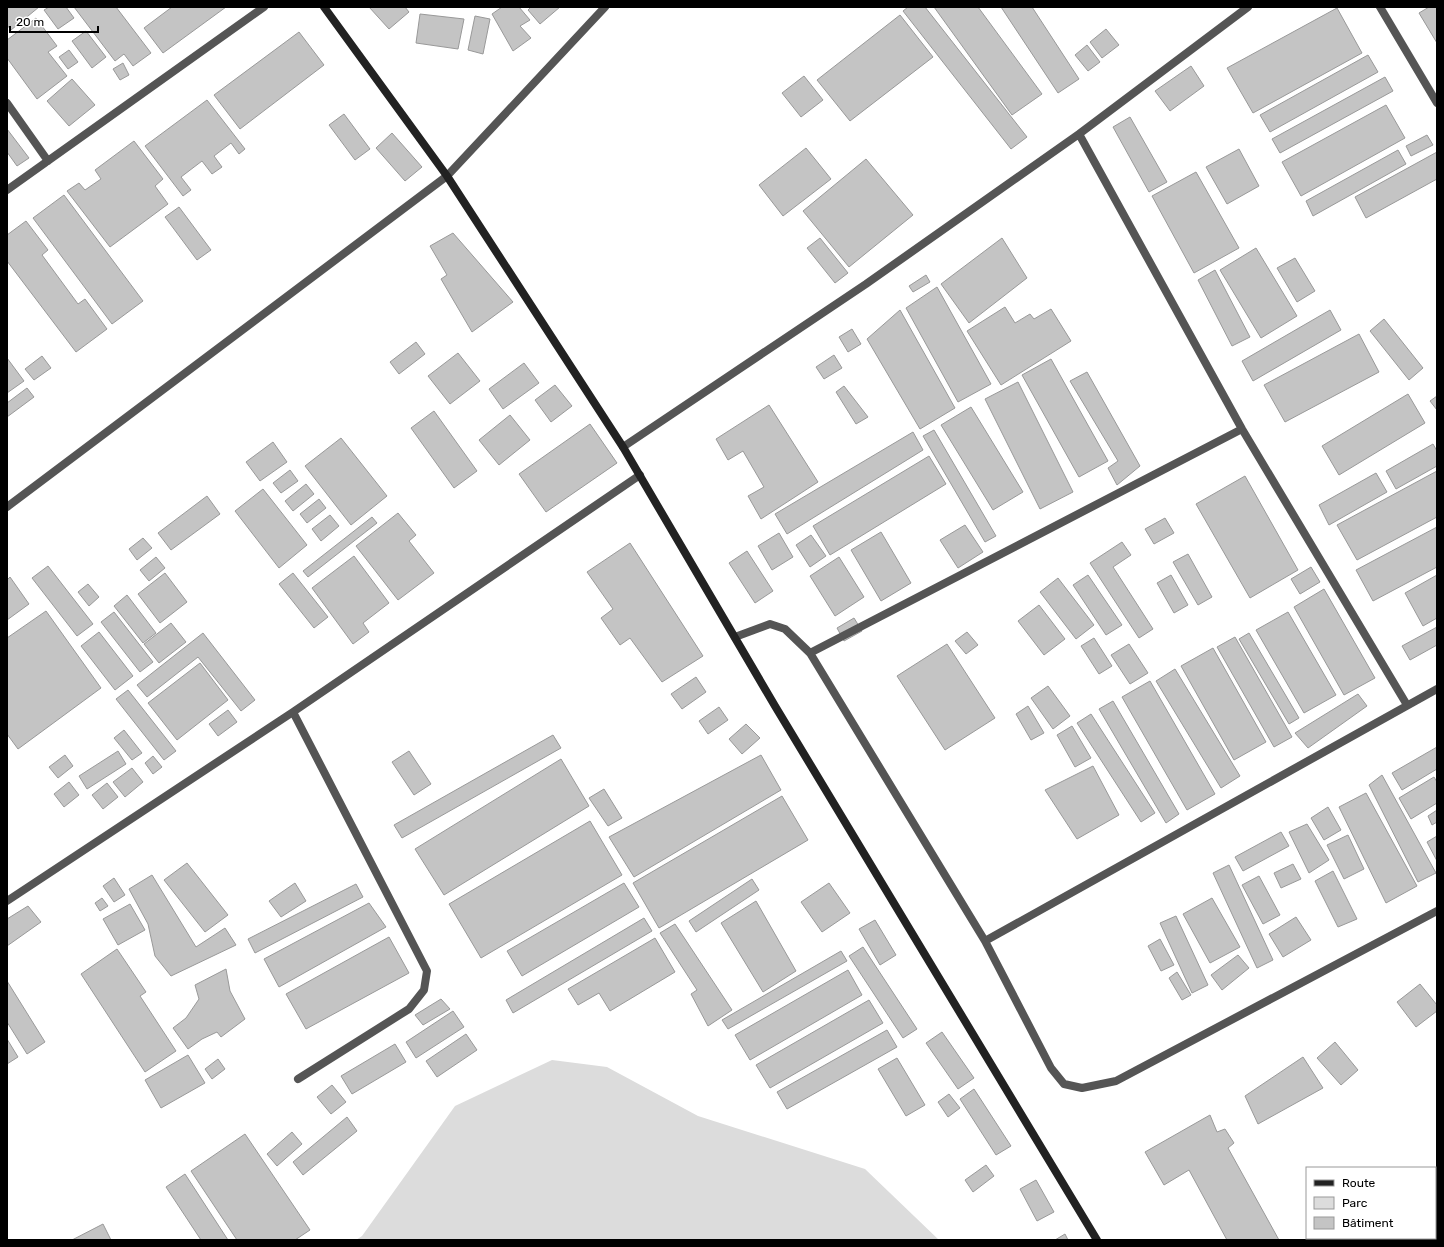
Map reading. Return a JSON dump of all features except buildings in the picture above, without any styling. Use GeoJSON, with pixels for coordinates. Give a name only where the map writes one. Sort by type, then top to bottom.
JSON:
{"type":"FeatureCollection","features":[{"type":"Feature","properties":{"kind":"street"},"geometry":{"type":"LineString","coordinates":[[7,190],[264,7]]}},
{"type":"Feature","properties":{"kind":"street"},"geometry":{"type":"LineString","coordinates":[[324,7],[447,176],[623,447],[735,637],[1097,1240]]}},
{"type":"Feature","properties":{"kind":"street"},"geometry":{"type":"LineString","coordinates":[[7,507],[447,176],[605,7]]}},
{"type":"Feature","properties":{"kind":"street"},"geometry":{"type":"LineString","coordinates":[[623,447],[866,284],[1079,134],[1248,7]]}},
{"type":"Feature","properties":{"kind":"street"},"geometry":{"type":"LineString","coordinates":[[1380,7],[1437,104]]}},
{"type":"Feature","properties":{"kind":"street"},"geometry":{"type":"LineString","coordinates":[[7,103],[48,161]]}},
{"type":"Feature","properties":{"kind":"street"},"geometry":{"type":"LineString","coordinates":[[1079,134],[1242,429],[1407,705]]}},
{"type":"Feature","properties":{"kind":"street"},"geometry":{"type":"LineString","coordinates":[[810,653],[1242,429]]}},
{"type":"Feature","properties":{"kind":"street"},"geometry":{"type":"LineString","coordinates":[[7,901],[293,712],[640,475]]}},
{"type":"Feature","properties":{"kind":"street"},"geometry":{"type":"LineString","coordinates":[[735,637],[770,624],[785,629],[810,653],[985,941],[1051,1068],[1064,1084],[1082,1088],[1116,1081],[1437,911]]}},
{"type":"Feature","properties":{"kind":"street"},"geometry":{"type":"LineString","coordinates":[[985,941],[1437,689]]}},
{"type":"Feature","properties":{"kind":"street"},"geometry":{"type":"LineString","coordinates":[[293,712],[427,971],[424,990],[409,1010],[298,1079]]}},
{"type":"Feature","properties":{"kind":"green space"},"geometry":{"type":"Polygon","coordinates":[[[552,1060],[607,1067],[698,1116],[865,1169],[939,1240],[356,1240],[362,1236],[455,1106],[552,1060]]]}}]}
